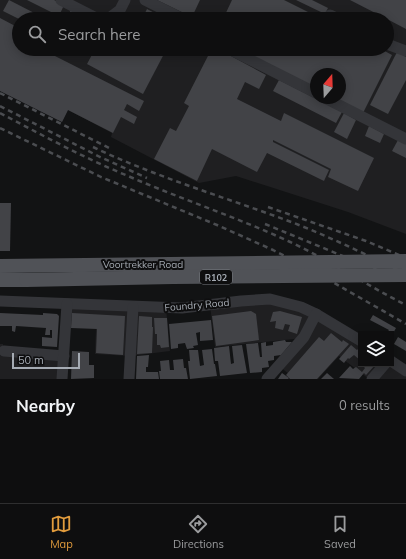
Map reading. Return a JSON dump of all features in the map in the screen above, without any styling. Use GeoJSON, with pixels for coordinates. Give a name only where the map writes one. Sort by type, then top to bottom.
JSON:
{"type":"FeatureCollection","features":[{"type":"Feature","properties":{"kind":"main road","name":"Voortrekker Road"},"geometry":{"type":"LineString","coordinates":[[0,266],[38,264],[406,261]]}},
{"type":"Feature","properties":{"kind":"main road","name":"Voortrekker Road"},"geometry":{"type":"LineString","coordinates":[[0,280],[406,275]]}},
{"type":"Feature","properties":{"kind":"street"},"geometry":{"type":"LineString","coordinates":[[61,0],[84,12]]}},
{"type":"Feature","properties":{"kind":"street"},"geometry":{"type":"LineString","coordinates":[[117,12],[125,0]]}},
{"type":"Feature","properties":{"kind":"street"},"geometry":{"type":"LineString","coordinates":[[145,0],[169,12]]}},
{"type":"Feature","properties":{"kind":"street"},"geometry":{"type":"LineString","coordinates":[[394,47],[406,51]]}},
{"type":"Feature","properties":{"kind":"street"},"geometry":{"type":"LineString","coordinates":[[243,56],[310,90]]}},
{"type":"Feature","properties":{"kind":"street"},"geometry":{"type":"LineString","coordinates":[[337,104],[406,139]]}},
{"type":"Feature","properties":{"kind":"street","name":"Foundry Road"},"geometry":{"type":"LineString","coordinates":[[0,301],[182,308],[270,299],[301,307],[316,314],[358,339]]}},
{"type":"Feature","properties":{"kind":"street"},"geometry":{"type":"LineString","coordinates":[[62,379],[67,304]]}},
{"type":"Feature","properties":{"kind":"street"},"geometry":{"type":"LineString","coordinates":[[129,379],[133,307]]}},
{"type":"Feature","properties":{"kind":"street"},"geometry":{"type":"LineString","coordinates":[[267,379],[304,337],[316,314]]}},
{"type":"Feature","properties":{"kind":"street"},"geometry":{"type":"LineString","coordinates":[[4,351],[64,356]]}},
{"type":"Feature","properties":{"kind":"street"},"geometry":{"type":"LineString","coordinates":[[394,362],[406,371]]}},
{"type":"Feature","properties":{"kind":"street"},"geometry":{"type":"LineString","coordinates":[[372,379],[382,367]]}},
{"type":"Feature","properties":{"kind":"shaded area"},"geometry":{"type":"Polygon","coordinates":[[[0,0],[406,0],[406,234],[348,212],[236,176],[199,183],[111,137],[112,133],[68,110],[62,122],[0,91],[0,0]]]}},
{"type":"Feature","properties":{"kind":"shaded area"},"geometry":{"type":"Polygon","coordinates":[[[285,302],[358,339],[358,367],[394,367],[394,365],[406,371],[406,379],[369,379],[339,356],[318,379],[295,379],[279,366],[304,338],[215,347],[210,305],[285,302]]]}},
{"type":"Feature","properties":{"kind":"shaded area"},"geometry":{"type":"Polygon","coordinates":[[[67,304],[166,308],[170,351],[131,356],[95,354],[96,328],[65,326],[67,304]]]}},
{"type":"Feature","properties":{"kind":"shaded area"},"geometry":{"type":"Polygon","coordinates":[[[0,344],[3,344],[4,351],[64,356],[62,379],[0,379],[0,344]]]}},
{"type":"Feature","properties":{"kind":"building"},"geometry":{"type":"Polygon","coordinates":[[[9,0],[32,12],[12,12],[12,16],[3,11],[9,0]]]}},
{"type":"Feature","properties":{"kind":"building"},"geometry":{"type":"Polygon","coordinates":[[[27,0],[54,0],[64,5],[61,12],[51,12],[27,0]]]}},
{"type":"Feature","properties":{"kind":"building"},"geometry":{"type":"Polygon","coordinates":[[[157,0],[200,0],[194,12],[182,12],[157,0]]]}},
{"type":"Feature","properties":{"kind":"building"},"geometry":{"type":"Polygon","coordinates":[[[232,0],[284,0],[308,12],[226,12],[232,0]]]}},
{"type":"Feature","properties":{"kind":"building"},"geometry":{"type":"Polygon","coordinates":[[[296,0],[312,0],[328,8],[326,12],[321,12],[296,0]]]}},
{"type":"Feature","properties":{"kind":"building"},"geometry":{"type":"Polygon","coordinates":[[[350,0],[406,0],[406,29],[394,23],[394,12],[373,12],[350,0]]]}},
{"type":"Feature","properties":{"kind":"building"},"geometry":{"type":"Polygon","coordinates":[[[147,9],[153,12],[146,12],[147,9]]]}},
{"type":"Feature","properties":{"kind":"building"},"geometry":{"type":"Polygon","coordinates":[[[0,18],[12,24],[12,56],[55,56],[144,101],[139,111],[127,104],[124,110],[137,117],[134,124],[121,117],[113,133],[68,110],[62,122],[0,91],[0,18]]]}},
{"type":"Feature","properties":{"kind":"building"},"geometry":{"type":"Polygon","coordinates":[[[397,52],[406,57],[406,80],[388,114],[370,105],[397,52]]]}},
{"type":"Feature","properties":{"kind":"building"},"geometry":{"type":"Polygon","coordinates":[[[91,56],[163,56],[143,94],[87,64],[91,56]]]}},
{"type":"Feature","properties":{"kind":"building"},"geometry":{"type":"Polygon","coordinates":[[[208,56],[231,56],[266,75],[259,89],[245,82],[237,99],[281,121],[284,113],[374,158],[358,191],[328,177],[331,169],[273,140],[273,142],[329,170],[324,181],[267,153],[257,172],[212,149],[197,181],[154,159],[170,128],[176,131],[189,106],[184,103],[208,56]]]}},
{"type":"Feature","properties":{"kind":"building"},"geometry":{"type":"Polygon","coordinates":[[[251,56],[392,56],[363,113],[346,104],[346,68],[310,68],[310,86],[251,56]]]}},
{"type":"Feature","properties":{"kind":"building"},"geometry":{"type":"Polygon","coordinates":[[[279,80],[310,96],[310,104],[326,104],[342,112],[336,123],[273,91],[279,80]]]}},
{"type":"Feature","properties":{"kind":"building"},"geometry":{"type":"Polygon","coordinates":[[[344,113],[356,120],[347,139],[334,132],[344,113]]]}},
{"type":"Feature","properties":{"kind":"building"},"geometry":{"type":"Polygon","coordinates":[[[369,126],[384,134],[380,143],[365,136],[369,126]]]}},
{"type":"Feature","properties":{"kind":"building"},"geometry":{"type":"Polygon","coordinates":[[[398,140],[406,144],[406,158],[392,151],[398,140]]]}},
{"type":"Feature","properties":{"kind":"building"},"geometry":{"type":"Polygon","coordinates":[[[0,203],[11,203],[10,251],[0,251],[0,203]]]}},
{"type":"Feature","properties":{"kind":"building"},"geometry":{"type":"Polygon","coordinates":[[[251,311],[256,314],[259,340],[216,346],[212,316],[251,311]]]}},
{"type":"Feature","properties":{"kind":"building"},"geometry":{"type":"Polygon","coordinates":[[[280,311],[302,317],[297,334],[288,331],[290,325],[285,324],[283,330],[275,328],[276,321],[270,322],[273,312],[280,311]]]}},
{"type":"Feature","properties":{"kind":"building"},"geometry":{"type":"Polygon","coordinates":[[[0,313],[43,315],[43,313],[57,314],[59,316],[57,347],[42,346],[42,337],[52,338],[52,330],[50,330],[50,335],[45,335],[46,328],[16,326],[15,332],[12,331],[12,326],[0,326],[0,313]]]}},
{"type":"Feature","properties":{"kind":"building"},"geometry":{"type":"Polygon","coordinates":[[[72,313],[125,316],[123,355],[96,353],[97,329],[71,328],[72,313]]]}},
{"type":"Feature","properties":{"kind":"building"},"geometry":{"type":"Polygon","coordinates":[[[373,315],[396,328],[394,332],[388,331],[389,330],[370,320],[373,315]]]}},
{"type":"Feature","properties":{"kind":"building"},"geometry":{"type":"Polygon","coordinates":[[[139,316],[152,317],[152,353],[137,354],[139,316]]]}},
{"type":"Feature","properties":{"kind":"building"},"geometry":{"type":"Polygon","coordinates":[[[154,318],[167,318],[169,347],[161,348],[160,345],[157,345],[157,334],[155,334],[154,318]]]}},
{"type":"Feature","properties":{"kind":"building"},"geometry":{"type":"Polygon","coordinates":[[[211,320],[213,340],[200,341],[200,332],[196,333],[198,345],[193,346],[194,348],[187,349],[185,343],[178,344],[178,348],[171,349],[169,324],[211,320]]]}},
{"type":"Feature","properties":{"kind":"building"},"geometry":{"type":"Polygon","coordinates":[[[331,333],[342,342],[343,340],[349,344],[317,379],[290,379],[286,375],[319,337],[324,341],[331,333]]]}},
{"type":"Feature","properties":{"kind":"building"},"geometry":{"type":"Polygon","coordinates":[[[398,337],[406,342],[406,351],[394,344],[398,337]]]}},
{"type":"Feature","properties":{"kind":"building"},"geometry":{"type":"Polygon","coordinates":[[[285,340],[286,342],[292,342],[281,355],[274,356],[274,360],[268,361],[269,367],[262,368],[262,372],[250,373],[246,344],[258,343],[260,357],[262,357],[261,343],[266,342],[266,346],[273,345],[273,342],[285,340]]]}},
{"type":"Feature","properties":{"kind":"building"},"geometry":{"type":"Polygon","coordinates":[[[242,345],[247,373],[220,376],[218,361],[215,361],[214,348],[229,346],[231,364],[234,363],[232,346],[242,345]]]}},
{"type":"Feature","properties":{"kind":"building"},"geometry":{"type":"Polygon","coordinates":[[[351,345],[357,350],[358,349],[358,358],[354,355],[349,359],[348,358],[344,363],[339,359],[351,345]]]}},
{"type":"Feature","properties":{"kind":"building"},"geometry":{"type":"Polygon","coordinates":[[[212,349],[217,376],[190,379],[188,361],[190,361],[189,350],[198,350],[200,366],[204,365],[202,350],[212,349]]]}},
{"type":"Feature","properties":{"kind":"building"},"geometry":{"type":"Polygon","coordinates":[[[72,351],[89,352],[89,365],[94,365],[94,378],[71,379],[72,351]]]}},
{"type":"Feature","properties":{"kind":"building"},"geometry":{"type":"Polygon","coordinates":[[[149,355],[146,372],[158,372],[159,379],[136,379],[137,356],[149,355]]]}},
{"type":"Feature","properties":{"kind":"building"},"geometry":{"type":"Polygon","coordinates":[[[183,359],[184,368],[186,368],[188,379],[160,379],[160,361],[169,360],[170,370],[174,370],[173,360],[183,359]]]}},
{"type":"Feature","properties":{"kind":"building"},"geometry":{"type":"Polygon","coordinates":[[[350,366],[353,369],[356,367],[362,372],[365,368],[364,367],[373,367],[366,375],[364,373],[359,379],[339,378],[350,366]]]}},
{"type":"Feature","properties":{"kind":"building"},"geometry":{"type":"Polygon","coordinates":[[[282,373],[289,378],[278,379],[282,373]]]}},
{"type":"Feature","properties":{"kind":"building"},"geometry":{"type":"Polygon","coordinates":[[[327,373],[334,379],[321,379],[327,373]]]}},
{"type":"Feature","properties":{"kind":"railway"},"geometry":{"type":"LineString","coordinates":[[0,93],[111,149]]}},
{"type":"Feature","properties":{"kind":"railway"},"geometry":{"type":"LineString","coordinates":[[0,106],[100,157],[147,178]]}},
{"type":"Feature","properties":{"kind":"railway"},"geometry":{"type":"LineString","coordinates":[[0,113],[95,162],[288,241],[406,305]]}},
{"type":"Feature","properties":{"kind":"railway"},"geometry":{"type":"LineString","coordinates":[[0,128],[101,177],[273,250],[308,268],[406,324]]}},
{"type":"Feature","properties":{"kind":"railway"},"geometry":{"type":"LineString","coordinates":[[93,147],[160,175],[308,229],[406,274]]}},
{"type":"Feature","properties":{"kind":"railway"},"geometry":{"type":"LineString","coordinates":[[268,207],[366,241],[406,258]]}},
{"type":"Feature","properties":{"kind":"railway"},"geometry":{"type":"LineString","coordinates":[[265,224],[406,282]]}}]}
